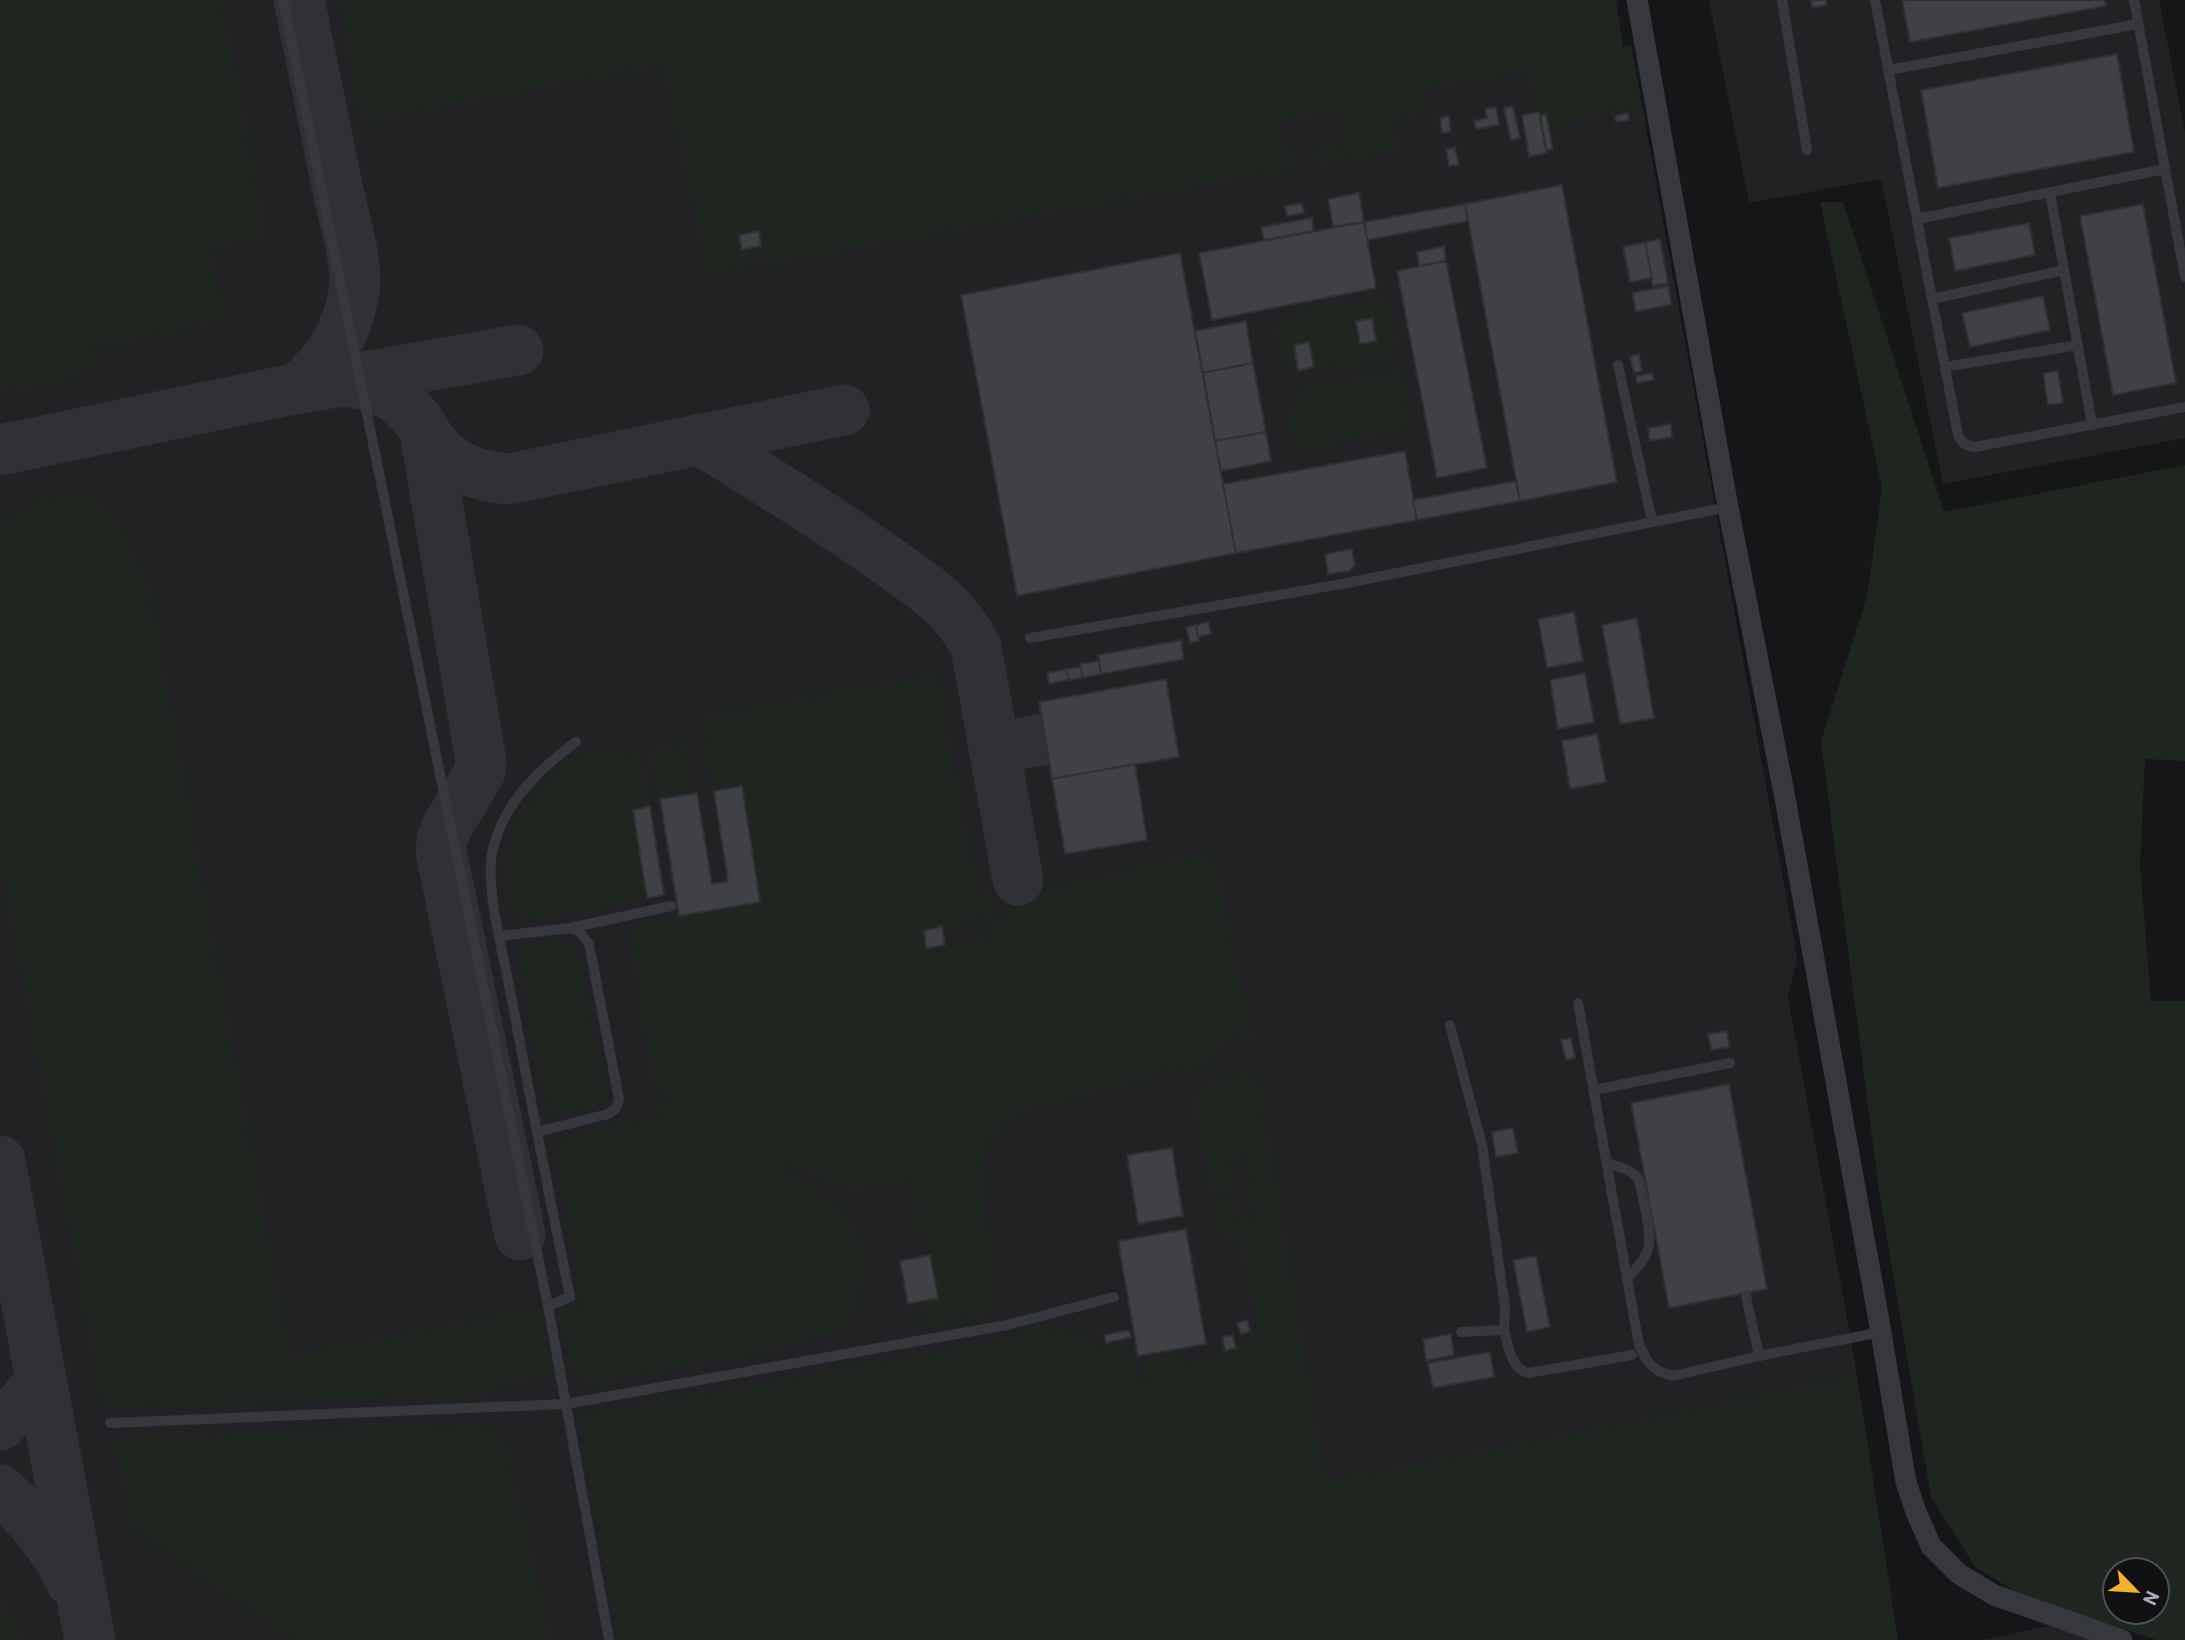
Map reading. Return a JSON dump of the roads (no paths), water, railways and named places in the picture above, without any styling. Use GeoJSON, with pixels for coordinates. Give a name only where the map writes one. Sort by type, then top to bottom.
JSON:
{"type":"FeatureCollection","features":[{"type":"Feature","properties":{"kind":"street"},"geometry":{"type":"LineString","coordinates":[[1637,0],[1728,507],[1785,798],[1906,1482],[1931,1546],[1959,1574],[1994,1595],[2122,1640]]}},
{"type":"Feature","properties":{"kind":"lane"},"geometry":{"type":"LineString","coordinates":[[284,0],[548,1306],[609,1640]]}},
{"type":"Feature","properties":{"kind":"lane"},"geometry":{"type":"LineString","coordinates":[[1782,0],[1807,150]]}},
{"type":"Feature","properties":{"kind":"lane"},"geometry":{"type":"LineString","coordinates":[[1875,0],[1961,442],[1975,447],[2185,407]]}},
{"type":"Feature","properties":{"kind":"lane"},"geometry":{"type":"LineString","coordinates":[[2134,0],[2185,277]]}},
{"type":"Feature","properties":{"kind":"lane"},"geometry":{"type":"LineString","coordinates":[[1889,70],[2138,24]]}},
{"type":"Feature","properties":{"kind":"lane"},"geometry":{"type":"LineString","coordinates":[[1917,219],[2165,169]]}},
{"type":"Feature","properties":{"kind":"lane"},"geometry":{"type":"LineString","coordinates":[[2050,193],[2092,424]]}},
{"type":"Feature","properties":{"kind":"lane"},"geometry":{"type":"LineString","coordinates":[[1932,299],[2064,271]]}},
{"type":"Feature","properties":{"kind":"lane"},"geometry":{"type":"LineString","coordinates":[[1945,367],[2078,345]]}},
{"type":"Feature","properties":{"kind":"lane"},"geometry":{"type":"LineString","coordinates":[[1618,365],[1652,521]]}},
{"type":"Feature","properties":{"kind":"lane"},"geometry":{"type":"LineString","coordinates":[[1030,638],[1342,584],[1728,507]]}},
{"type":"Feature","properties":{"kind":"lane"},"geometry":{"type":"LineString","coordinates":[[548,1306],[570,1297],[489,873],[500,827],[513,803],[551,760],[576,742]]}},
{"type":"Feature","properties":{"kind":"lane"},"geometry":{"type":"LineString","coordinates":[[500,936],[570,928],[671,906]]}},
{"type":"Feature","properties":{"kind":"lane"},"geometry":{"type":"LineString","coordinates":[[537,1132],[608,1114],[616,1108],[619,1099],[592,952],[593,933],[601,922]]}},
{"type":"Feature","properties":{"kind":"lane"},"geometry":{"type":"LineString","coordinates":[[570,928],[584,935],[592,952]]}},
{"type":"Feature","properties":{"kind":"lane"},"geometry":{"type":"LineString","coordinates":[[1578,1003],[1639,1345],[1648,1363]]}},
{"type":"Feature","properties":{"kind":"lane"},"geometry":{"type":"LineString","coordinates":[[1450,1025],[1482,1145],[1505,1307],[1504,1330],[1513,1362],[1529,1373],[1632,1355],[1639,1345]]}},
{"type":"Feature","properties":{"kind":"lane"},"geometry":{"type":"LineString","coordinates":[[1594,1090],[1730,1063]]}},
{"type":"Feature","properties":{"kind":"lane"},"geometry":{"type":"LineString","coordinates":[[1607,1163],[1628,1169],[1639,1180],[1649,1240],[1648,1251],[1627,1279]]}},
{"type":"Feature","properties":{"kind":"lane"},"geometry":{"type":"LineString","coordinates":[[1746,1296],[1759,1356]]}},
{"type":"Feature","properties":{"kind":"lane"},"geometry":{"type":"LineString","coordinates":[[110,1423],[566,1404],[1007,1325],[1114,1297]]}},
{"type":"Feature","properties":{"kind":"lane"},"geometry":{"type":"LineString","coordinates":[[1461,1332],[1504,1330]]}},
{"type":"Feature","properties":{"kind":"lane"},"geometry":{"type":"LineString","coordinates":[[1632,1355],[1658,1371],[1673,1376],[1881,1332]]}}]}
